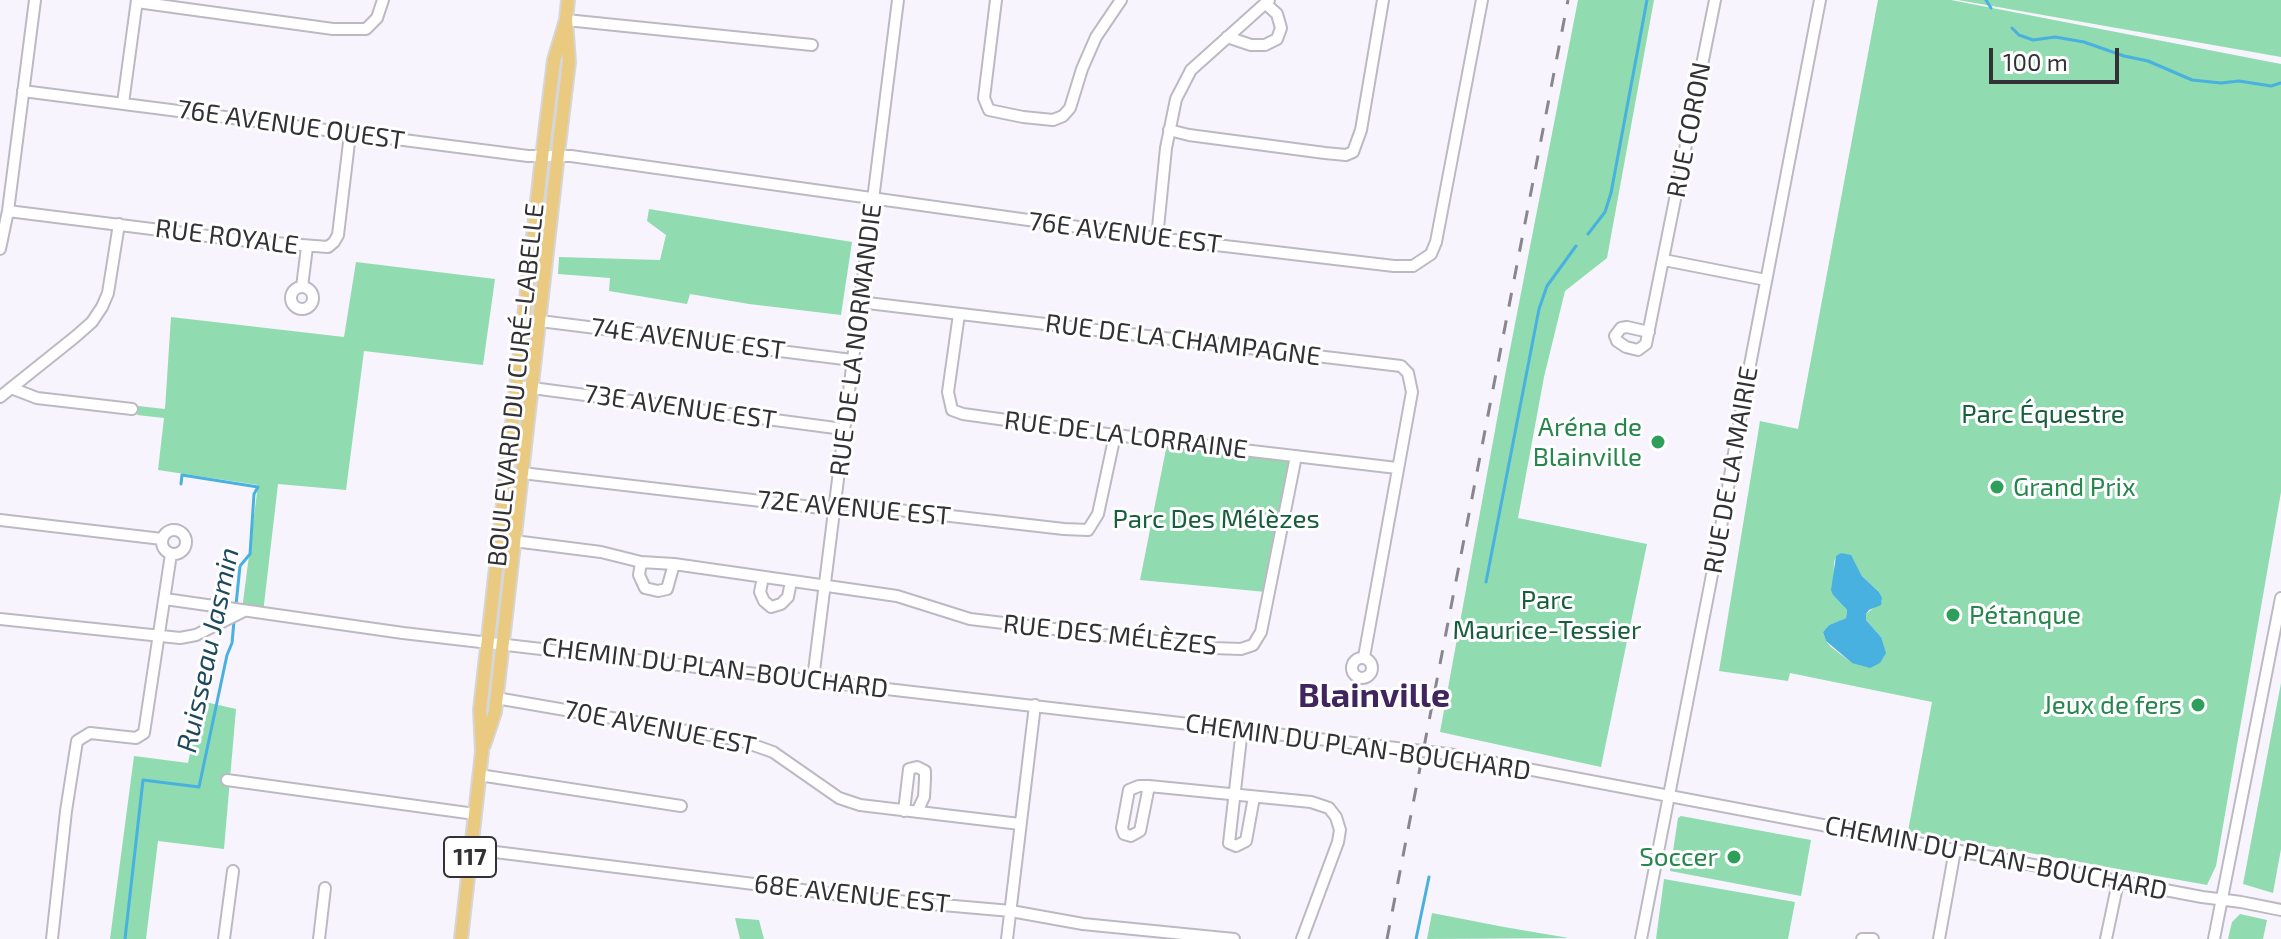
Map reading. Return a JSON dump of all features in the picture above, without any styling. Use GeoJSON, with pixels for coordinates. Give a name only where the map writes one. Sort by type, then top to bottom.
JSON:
{"type":"FeatureCollection","features":[{"type":"Feature","properties":{"kind":"main road","name":"BOULEVARD DU CURÉ-LABELLE"},"geometry":{"type":"LineString","coordinates":[[482,752],[495,712],[540,321],[569,62],[568,0]]}},
{"type":"Feature","properties":{"kind":"main road","name":"BOULEVARD DU CURÉ-LABELLE"},"geometry":{"type":"LineString","coordinates":[[461,939],[482,752],[480,710],[487,641],[554,60],[566,20]]}},
{"type":"Feature","properties":{"kind":"street"},"geometry":{"type":"LineString","coordinates":[[0,249],[8,211],[35,0]]}},
{"type":"Feature","properties":{"kind":"street"},"geometry":{"type":"LineString","coordinates":[[123,103],[137,1],[333,29],[366,29],[377,18],[383,0]]}},
{"type":"Feature","properties":{"kind":"street","name":"RUE DE LA NORMANDIE"},"geometry":{"type":"LineString","coordinates":[[813,679],[898,0]]}},
{"type":"Feature","properties":{"kind":"street"},"geometry":{"type":"LineString","coordinates":[[996,0],[984,98],[989,110],[1053,120],[1063,116],[1070,108],[1096,37],[1121,0]]}},
{"type":"Feature","properties":{"kind":"street"},"geometry":{"type":"LineString","coordinates":[[1169,130],[1325,153],[1346,155],[1353,152],[1361,130],[1383,0]]}},
{"type":"Feature","properties":{"kind":"street","name":"76E AVENUE EST"},"geometry":{"type":"LineString","coordinates":[[558,156],[1157,238],[1413,266],[1431,254],[1439,227],[1482,0]]}},
{"type":"Feature","properties":{"kind":"street","name":"RUE CORON"},"geometry":{"type":"LineString","coordinates":[[1649,332],[1715,0]]}},
{"type":"Feature","properties":{"kind":"street","name":"RUE DE LA MAIRIE"},"geometry":{"type":"LineString","coordinates":[[1641,939],[1820,0]]}},
{"type":"Feature","properties":{"kind":"street"},"geometry":{"type":"LineString","coordinates":[[1157,238],[1169,130],[1176,99],[1191,70],[1227,37],[1267,1],[1277,14],[1281,28],[1277,39],[1265,45],[1251,45],[1227,37]]}},
{"type":"Feature","properties":{"kind":"street"},"geometry":{"type":"LineString","coordinates":[[566,20],[812,45]]}},
{"type":"Feature","properties":{"kind":"street","name":"76E AVENUE OUEST"},"geometry":{"type":"LineString","coordinates":[[23,91],[350,134],[558,156]]}},
{"type":"Feature","properties":{"kind":"street","name":"RUE ROYALE"},"geometry":{"type":"LineString","coordinates":[[8,211],[328,247],[338,235],[350,134]]}},
{"type":"Feature","properties":{"kind":"street"},"geometry":{"type":"LineString","coordinates":[[0,397],[92,322],[108,293],[119,224]]}},
{"type":"Feature","properties":{"kind":"street"},"geometry":{"type":"LineString","coordinates":[[302,287],[307,247]]}},
{"type":"Feature","properties":{"kind":"street"},"geometry":{"type":"LineString","coordinates":[[1664,260],[1766,280]]}},
{"type":"Feature","properties":{"kind":"street","name":"RUE DE LA CHAMPAGNE"},"geometry":{"type":"LineString","coordinates":[[859,302],[1401,366],[1408,373],[1412,392],[1397,468]]}},
{"type":"Feature","properties":{"kind":"street","name":"RUE DE LA LORRAINE"},"geometry":{"type":"LineString","coordinates":[[959,314],[948,392],[952,410],[963,414],[1397,468]]}},
{"type":"Feature","properties":{"kind":"street","name":"74E AVENUE EST"},"geometry":{"type":"LineString","coordinates":[[524,319],[852,360]]}},
{"type":"Feature","properties":{"kind":"street","name":"73E AVENUE EST"},"geometry":{"type":"LineString","coordinates":[[517,386],[843,429]]}},
{"type":"Feature","properties":{"kind":"street"},"geometry":{"type":"LineString","coordinates":[[11,388],[37,398],[132,409]]}},
{"type":"Feature","properties":{"kind":"street","name":"72E AVENUE EST"},"geometry":{"type":"LineString","coordinates":[[522,473],[821,508],[846,504],[1088,530],[1098,514],[1115,435]]}},
{"type":"Feature","properties":{"kind":"street","name":"RUE DES MÉLÈZES"},"geometry":{"type":"LineString","coordinates":[[514,541],[601,552],[641,562],[897,596],[970,619],[1241,649],[1253,645],[1261,632],[1296,456]]}},
{"type":"Feature","properties":{"kind":"street"},"geometry":{"type":"LineString","coordinates":[[1364,657],[1397,468]]}},
{"type":"Feature","properties":{"kind":"street"},"geometry":{"type":"LineString","coordinates":[[0,520],[162,539]]}},
{"type":"Feature","properties":{"kind":"street"},"geometry":{"type":"LineString","coordinates":[[179,532],[185,538],[183,550],[171,554],[163,547],[162,539],[167,533],[179,532]]}},
{"type":"Feature","properties":{"kind":"street"},"geometry":{"type":"LineString","coordinates":[[52,939],[77,741],[90,733],[136,738],[144,733],[171,554]]}},
{"type":"Feature","properties":{"kind":"street"},"geometry":{"type":"LineString","coordinates":[[641,562],[639,575],[645,588],[658,591],[667,589],[674,564]]}},
{"type":"Feature","properties":{"kind":"street"},"geometry":{"type":"LineString","coordinates":[[763,577],[760,592],[771,607],[781,604],[788,597],[791,581]]}},
{"type":"Feature","properties":{"kind":"street"},"geometry":{"type":"LineString","coordinates":[[2214,939],[2281,598]]}},
{"type":"Feature","properties":{"kind":"street","name":"CHEMIN DU PLAN-BOUCHARD"},"geometry":{"type":"LineString","coordinates":[[165,599],[403,633],[1448,754],[2118,882],[2281,910]]}},
{"type":"Feature","properties":{"kind":"street"},"geometry":{"type":"LineString","coordinates":[[0,619],[180,638],[196,635],[246,610]]}},
{"type":"Feature","properties":{"kind":"street","name":"70E AVENUE EST"},"geometry":{"type":"LineString","coordinates":[[496,698],[739,740],[773,752],[839,798],[860,805],[1020,824]]}},
{"type":"Feature","properties":{"kind":"street"},"geometry":{"type":"LineString","coordinates":[[1007,939],[1035,705]]}},
{"type":"Feature","properties":{"kind":"street"},"geometry":{"type":"LineString","coordinates":[[1242,729],[1229,843],[1236,846],[1246,841],[1254,797]]}},
{"type":"Feature","properties":{"kind":"street"},"geometry":{"type":"LineString","coordinates":[[904,811],[909,769],[917,767],[925,771],[924,797],[917,812]]}},
{"type":"Feature","properties":{"kind":"street"},"geometry":{"type":"LineString","coordinates":[[479,775],[681,806]]}},
{"type":"Feature","properties":{"kind":"street"},"geometry":{"type":"LineString","coordinates":[[227,780],[475,814]]}},
{"type":"Feature","properties":{"kind":"street"},"geometry":{"type":"LineString","coordinates":[[1149,786],[1140,831],[1131,836],[1124,834],[1122,828],[1129,790],[1139,786],[1149,786],[1311,802],[1329,808],[1340,830],[1338,842],[1302,939]]}},
{"type":"Feature","properties":{"kind":"street","name":"68E AVENUE EST"},"geometry":{"type":"LineString","coordinates":[[471,849],[875,899],[1011,911],[1083,924],[1234,939]]}},
{"type":"Feature","properties":{"kind":"street"},"geometry":{"type":"LineString","coordinates":[[1939,939],[1955,850]]}},
{"type":"Feature","properties":{"kind":"street"},"geometry":{"type":"LineString","coordinates":[[224,939],[233,871]]}},
{"type":"Feature","properties":{"kind":"street"},"geometry":{"type":"LineString","coordinates":[[2106,939],[2118,882]]}},
{"type":"Feature","properties":{"kind":"street"},"geometry":{"type":"LineString","coordinates":[[319,939],[325,888]]}},
{"type":"Feature","properties":{"kind":"street"},"geometry":{"type":"LineString","coordinates":[[1862,939],[1873,939]]}},
{"type":"Feature","properties":{"kind":"green space","name":"Parc Maurice-Tessier"},"geometry":{"type":"Polygon","coordinates":[[[1578,0],[1654,0],[1607,258],[1565,291],[1544,377],[1518,518],[1647,544],[1601,767],[1440,732],[1578,0]]]}},
{"type":"Feature","properties":{"kind":"green space","name":"Parc Équestre"},"geometry":{"type":"Polygon","coordinates":[[[1878,0],[1951,0],[2281,64],[2281,492],[2216,866],[2207,885],[1908,831],[1932,702],[1790,673],[1788,681],[1719,671],[1760,421],[1798,429],[1878,0]],[[1841,553],[1836,557],[1833,595],[1847,610],[1846,618],[1829,625],[1823,632],[1831,647],[1852,663],[1881,637],[1866,620],[1866,614],[1882,601],[1879,592],[1862,576],[1855,563],[1841,553]]]}},
{"type":"Feature","properties":{"kind":"green space"},"geometry":{"type":"Polygon","coordinates":[[[1958,0],[2281,0],[2281,57],[1958,0]]]}},
{"type":"Feature","properties":{"kind":"green space"},"geometry":{"type":"Polygon","coordinates":[[[649,209],[852,242],[841,315],[690,294],[687,304],[609,291],[610,278],[558,274],[559,257],[660,260],[666,235],[647,221],[649,209]]]}},
{"type":"Feature","properties":{"kind":"green space"},"geometry":{"type":"Polygon","coordinates":[[[356,262],[495,279],[483,365],[364,351],[346,490],[278,484],[263,613],[242,610],[258,485],[158,470],[164,418],[137,415],[138,406],[165,409],[171,317],[344,337],[356,262]]]}},
{"type":"Feature","properties":{"kind":"green space","name":"Parc Des Mélèzes"},"geometry":{"type":"Polygon","coordinates":[[[1167,444],[1293,459],[1266,592],[1140,580],[1167,444]]]}},
{"type":"Feature","properties":{"kind":"green space"},"geometry":{"type":"Polygon","coordinates":[[[2281,683],[2281,849],[2273,893],[2243,884],[2281,683]]]}},
{"type":"Feature","properties":{"kind":"green space"},"geometry":{"type":"Polygon","coordinates":[[[201,701],[236,709],[224,849],[158,841],[146,939],[110,939],[134,756],[188,763],[201,701]]]}},
{"type":"Feature","properties":{"kind":"green space"},"geometry":{"type":"Polygon","coordinates":[[[1681,816],[1811,840],[1801,896],[1670,871],[1678,818],[1681,816]]]}},
{"type":"Feature","properties":{"kind":"green space"},"geometry":{"type":"Polygon","coordinates":[[[1664,879],[1795,902],[1788,939],[1656,939],[1664,879]]]}},
{"type":"Feature","properties":{"kind":"green space"},"geometry":{"type":"Polygon","coordinates":[[[1432,913],[1504,927],[1569,938],[1427,939],[1432,913]]]}},
{"type":"Feature","properties":{"kind":"green space"},"geometry":{"type":"Polygon","coordinates":[[[2240,914],[2267,920],[2263,939],[2228,939],[2232,922],[2240,914]]]}},
{"type":"Feature","properties":{"kind":"green space"},"geometry":{"type":"Polygon","coordinates":[[[735,918],[759,920],[764,939],[740,939],[735,918]]]}},
{"type":"Feature","properties":{"kind":"water"},"geometry":{"type":"Polygon","coordinates":[[[1841,553],[1851,555],[1862,576],[1882,598],[1881,605],[1866,614],[1866,620],[1881,637],[1886,653],[1880,663],[1870,668],[1852,663],[1826,641],[1823,632],[1829,625],[1846,618],[1847,610],[1831,590],[1836,556],[1841,553]]]}},
{"type":"Feature","properties":{"kind":"waterway"},"geometry":{"type":"LineString","coordinates":[[1588,234],[1605,212],[1611,193],[1647,0]]}},
{"type":"Feature","properties":{"kind":"waterway"},"geometry":{"type":"LineString","coordinates":[[1986,0],[1991,8]]}},
{"type":"Feature","properties":{"kind":"waterway"},"geometry":{"type":"LineString","coordinates":[[2012,28],[2019,35],[2033,40],[2055,37],[2084,42],[2148,61],[2192,80],[2239,81],[2271,86],[2281,83]]}},
{"type":"Feature","properties":{"kind":"waterway"},"geometry":{"type":"LineString","coordinates":[[1486,582],[1539,309],[1547,286],[1576,246]]}},
{"type":"Feature","properties":{"kind":"waterway","name":"Ruisseau Jasmin"},"geometry":{"type":"LineString","coordinates":[[181,484],[182,475],[258,487],[254,494],[250,554],[240,566],[236,605]]}},
{"type":"Feature","properties":{"kind":"waterway","name":"Ruisseau Jasmin"},"geometry":{"type":"LineString","coordinates":[[125,939],[143,780],[199,787],[232,643],[234,621]]}},
{"type":"Feature","properties":{"kind":"waterway"},"geometry":{"type":"LineString","coordinates":[[1416,939],[1429,877]]}},
{"type":"Feature","properties":{"kind":"railway"},"geometry":{"type":"LineString","coordinates":[[1387,939],[1568,0]]}},
{"type":"Feature","properties":{"kind":"place","name":"Aréna de Blainville"},"geometry":{"type":"Point","coordinates":[1658,442]}},
{"type":"Feature","properties":{"kind":"place","name":"Grand Prix"},"geometry":{"type":"Point","coordinates":[1997,487]}},
{"type":"Feature","properties":{"kind":"place","name":"Pétanque"},"geometry":{"type":"Point","coordinates":[1953,615]}},
{"type":"Feature","properties":{"kind":"place","name":"Jeux de fers"},"geometry":{"type":"Point","coordinates":[2198,705]}},
{"type":"Feature","properties":{"kind":"place","name":"Soccer"},"geometry":{"type":"Point","coordinates":[1734,857]}},
{"type":"Feature","properties":{"kind":"district","name":"Blainville"},"geometry":{"type":"Point","coordinates":[1374,696]}}]}
